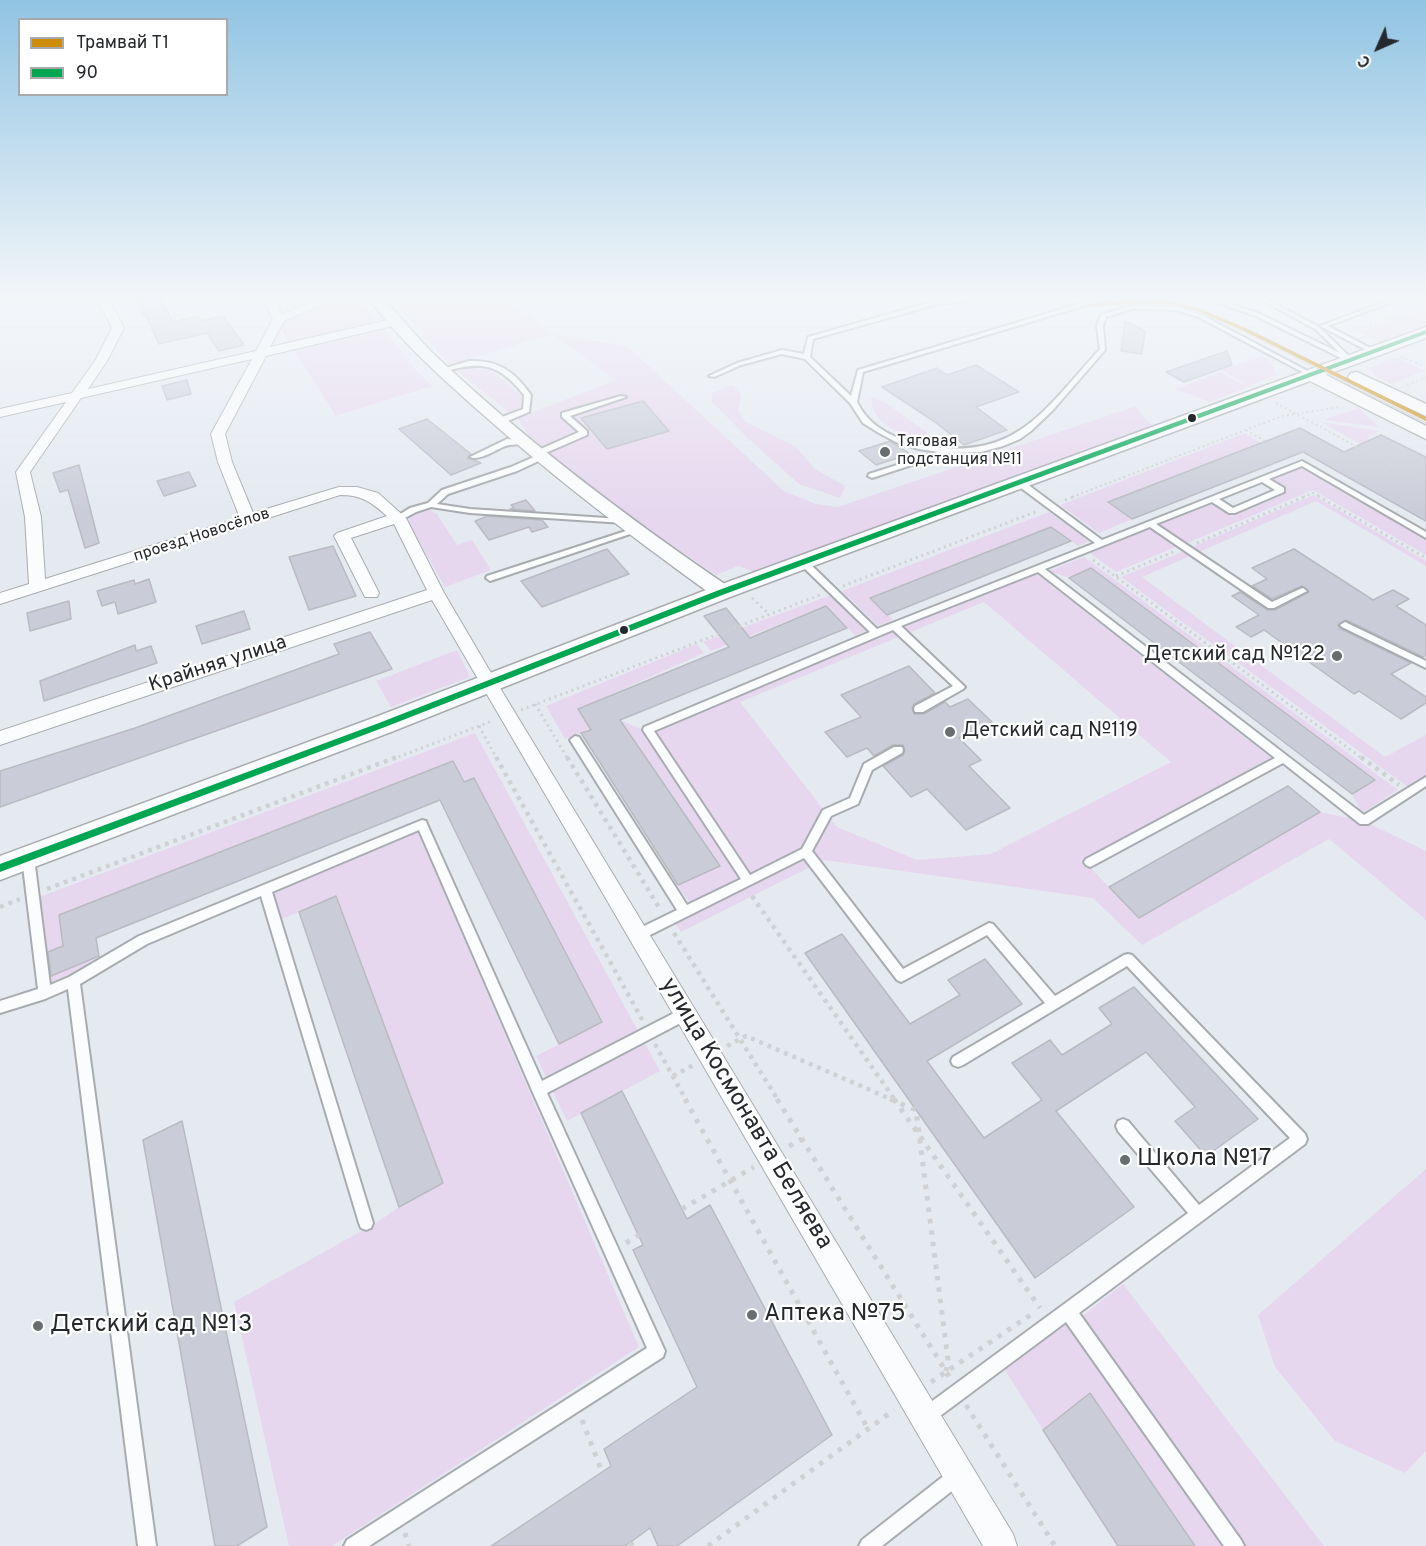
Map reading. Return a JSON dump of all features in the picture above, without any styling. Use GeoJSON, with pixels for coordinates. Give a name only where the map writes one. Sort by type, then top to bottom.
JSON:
{"type":"FeatureCollection","features":[{"type":"Feature","properties":{"kind":"main road"},"geometry":{"type":"LineString","coordinates":[[0,868],[382,725],[722,592],[1328,369]]}},
{"type":"Feature","properties":{"kind":"main road"},"geometry":{"type":"LineString","coordinates":[[1351,369],[1387,392],[1426,411]]}},
{"type":"Feature","properties":{"kind":"main road"},"geometry":{"type":"LineString","coordinates":[[1312,375],[1426,433]]}},
{"type":"Feature","properties":{"kind":"street"},"geometry":{"type":"LineString","coordinates":[[37,588],[33,518],[23,472],[95,369]]}},
{"type":"Feature","properties":{"kind":"street"},"geometry":{"type":"LineString","coordinates":[[0,413],[191,369]]}},
{"type":"Feature","properties":{"kind":"street"},"geometry":{"type":"LineString","coordinates":[[249,521],[225,462],[218,434],[252,369]]}},
{"type":"Feature","properties":{"kind":"street"},"geometry":{"type":"LineString","coordinates":[[442,370],[538,456],[628,526],[722,592]]}},
{"type":"Feature","properties":{"kind":"street","name":"проезд Новосёлов"},"geometry":{"type":"LineString","coordinates":[[0,599],[339,491],[357,491],[373,496],[398,518]]}},
{"type":"Feature","properties":{"kind":"street"},"geometry":{"type":"LineString","coordinates":[[371,593],[342,536],[398,518]]}},
{"type":"Feature","properties":{"kind":"street","name":"улица Космонавта Беляева"},"geometry":{"type":"LineString","coordinates":[[398,518],[436,592],[507,715],[1001,1546]]}},
{"type":"Feature","properties":{"kind":"street","name":"Крайняя улица"},"geometry":{"type":"LineString","coordinates":[[0,738],[436,592]]}},
{"type":"Feature","properties":{"kind":"lane"},"geometry":{"type":"LineString","coordinates":[[500,421],[526,410],[528,395],[520,383],[503,369]]}},
{"type":"Feature","properties":{"kind":"lane"},"geometry":{"type":"LineString","coordinates":[[712,376],[727,369]]}},
{"type":"Feature","properties":{"kind":"lane"},"geometry":{"type":"LineString","coordinates":[[819,369],[853,402],[865,420],[886,435],[917,446],[947,452],[970,452],[996,447],[1017,437],[1036,422],[1085,369]]}},
{"type":"Feature","properties":{"kind":"lane"},"geometry":{"type":"LineString","coordinates":[[853,402],[860,372],[869,369]]}},
{"type":"Feature","properties":{"kind":"lane"},"geometry":{"type":"LineString","coordinates":[[1301,369],[1312,375]]}},
{"type":"Feature","properties":{"kind":"lane"},"geometry":{"type":"LineString","coordinates":[[431,505],[445,492],[514,469],[584,433],[565,415],[623,397]]}},
{"type":"Feature","properties":{"kind":"lane"},"geometry":{"type":"LineString","coordinates":[[474,457],[510,441],[523,442]]}},
{"type":"Feature","properties":{"kind":"lane"},"geometry":{"type":"LineString","coordinates":[[872,476],[947,452]]}},
{"type":"Feature","properties":{"kind":"lane"},"geometry":{"type":"LineString","coordinates":[[748,881],[648,730],[876,633],[1302,463],[1426,535]]}},
{"type":"Feature","properties":{"kind":"lane"},"geometry":{"type":"LineString","coordinates":[[1213,499],[1232,511],[1281,490],[1263,479]]}},
{"type":"Feature","properties":{"kind":"lane"},"geometry":{"type":"LineString","coordinates":[[1020,483],[1102,544]]}},
{"type":"Feature","properties":{"kind":"lane"},"geometry":{"type":"LineString","coordinates":[[398,518],[413,510],[431,505],[470,511],[628,526]]}},
{"type":"Feature","properties":{"kind":"lane"},"geometry":{"type":"LineString","coordinates":[[1151,524],[1271,606],[1303,591]]}},
{"type":"Feature","properties":{"kind":"lane"},"geometry":{"type":"LineString","coordinates":[[490,578],[628,526]]}},
{"type":"Feature","properties":{"kind":"lane"},"geometry":{"type":"LineString","coordinates":[[804,563],[876,633]]}},
{"type":"Feature","properties":{"kind":"lane"},"geometry":{"type":"LineString","coordinates":[[1040,569],[1364,821],[1426,781]]}},
{"type":"Feature","properties":{"kind":"lane"},"geometry":{"type":"LineString","coordinates":[[1345,625],[1426,665]]}},
{"type":"Feature","properties":{"kind":"lane"},"geometry":{"type":"LineString","coordinates":[[895,626],[960,687],[919,709]]}},
{"type":"Feature","properties":{"kind":"lane"},"geometry":{"type":"LineString","coordinates":[[575,740],[685,912]]}},
{"type":"Feature","properties":{"kind":"lane"},"geometry":{"type":"LineString","coordinates":[[638,935],[806,852],[827,813],[854,801],[868,767],[898,750]]}},
{"type":"Feature","properties":{"kind":"lane"},"geometry":{"type":"LineString","coordinates":[[1090,862],[1282,759]]}},
{"type":"Feature","properties":{"kind":"lane"},"geometry":{"type":"LineString","coordinates":[[0,1008],[73,981],[143,940],[422,824],[657,1351],[353,1546]]}},
{"type":"Feature","properties":{"kind":"lane"},"geometry":{"type":"LineString","coordinates":[[806,852],[901,976],[989,928],[1054,1004]]}},
{"type":"Feature","properties":{"kind":"lane"},"geometry":{"type":"LineString","coordinates":[[27,858],[45,993]]}},
{"type":"Feature","properties":{"kind":"lane"},"geometry":{"type":"LineString","coordinates":[[265,889],[366,1223]]}},
{"type":"Feature","properties":{"kind":"lane"},"geometry":{"type":"LineString","coordinates":[[919,1407],[958,1392],[1300,1139],[1128,959],[958,1061]]}},
{"type":"Feature","properties":{"kind":"lane"},"geometry":{"type":"LineString","coordinates":[[73,981],[147,1546]]}},
{"type":"Feature","properties":{"kind":"lane"},"geometry":{"type":"LineString","coordinates":[[539,1090],[685,1014]]}},
{"type":"Feature","properties":{"kind":"lane"},"geometry":{"type":"LineString","coordinates":[[1123,1126],[1198,1214]]}},
{"type":"Feature","properties":{"kind":"lane"},"geometry":{"type":"LineString","coordinates":[[1068,1311],[1235,1546]]}},
{"type":"Feature","properties":{"kind":"lane"},"geometry":{"type":"LineString","coordinates":[[868,1546],[959,1475]]}},
{"type":"Feature","properties":{"kind":"path"},"geometry":{"type":"LineString","coordinates":[[1387,392],[1426,378]]}},
{"type":"Feature","properties":{"kind":"path"},"geometry":{"type":"LineString","coordinates":[[1260,394],[1426,484]]}},
{"type":"Feature","properties":{"kind":"path"},"geometry":{"type":"LineString","coordinates":[[32,896],[1282,416],[1299,415],[1364,401]]}},
{"type":"Feature","properties":{"kind":"path"},"geometry":{"type":"LineString","coordinates":[[1246,430],[1265,441]]}},
{"type":"Feature","properties":{"kind":"path"},"geometry":{"type":"LineString","coordinates":[[1116,576],[1313,492],[1426,558]]}},
{"type":"Feature","properties":{"kind":"path"},"geometry":{"type":"LineString","coordinates":[[1083,552],[1409,792]]}},
{"type":"Feature","properties":{"kind":"path"},"geometry":{"type":"LineString","coordinates":[[535,704],[1055,1546]]}},
{"type":"Feature","properties":{"kind":"path"},"geometry":{"type":"LineString","coordinates":[[479,726],[868,1429]]}},
{"type":"Feature","properties":{"kind":"path"},"geometry":{"type":"LineString","coordinates":[[752,896],[1040,1308]]}},
{"type":"Feature","properties":{"kind":"path"},"geometry":{"type":"LineString","coordinates":[[673,1076],[746,1036],[916,1110],[948,1360],[946,1372]]}},
{"type":"Feature","properties":{"kind":"path"},"geometry":{"type":"LineString","coordinates":[[682,1209],[802,1138]]}},
{"type":"Feature","properties":{"kind":"path"},"geometry":{"type":"LineString","coordinates":[[708,1546],[868,1429],[919,1407],[946,1372],[1047,1303]]}},
{"type":"Feature","properties":{"kind":"path"},"geometry":{"type":"LineString","coordinates":[[575,1403],[602,1472]]}},
{"type":"Feature","properties":{"kind":"shaded area"},"geometry":{"type":"Polygon","coordinates":[[[306,369],[415,369],[432,386],[336,416],[306,369]]]}},
{"type":"Feature","properties":{"kind":"shaded area"},"geometry":{"type":"Polygon","coordinates":[[[601,369],[652,369],[784,491],[816,504],[838,507],[1136,406],[1153,426],[760,574],[738,566],[716,575],[645,527],[544,450],[529,435],[518,418],[616,380],[601,369]]]}},
{"type":"Feature","properties":{"kind":"shaded area"},"geometry":{"type":"Polygon","coordinates":[[[1275,369],[1277,375],[1249,386],[1222,370],[1275,369]]]}},
{"type":"Feature","properties":{"kind":"shaded area"},"geometry":{"type":"Polygon","coordinates":[[[1371,369],[1425,371],[1390,384],[1375,376],[1371,369]]]}},
{"type":"Feature","properties":{"kind":"shaded area"},"geometry":{"type":"Polygon","coordinates":[[[491,370],[521,395],[520,407],[510,413],[457,371],[491,370]]]}},
{"type":"Feature","properties":{"kind":"shaded area"},"geometry":{"type":"Polygon","coordinates":[[[1220,372],[1249,387],[1209,402],[1176,389],[1220,372]]]}},
{"type":"Feature","properties":{"kind":"shaded area"},"geometry":{"type":"Polygon","coordinates":[[[732,385],[739,390],[741,398],[738,410],[746,422],[796,447],[815,469],[845,486],[840,498],[799,484],[712,402],[712,393],[732,385]]]}},
{"type":"Feature","properties":{"kind":"shaded area"},"geometry":{"type":"Polygon","coordinates":[[[871,397],[886,403],[943,444],[909,436],[887,425],[873,409],[871,397]]]}},
{"type":"Feature","properties":{"kind":"shaded area"},"geometry":{"type":"Polygon","coordinates":[[[1359,408],[1379,427],[1326,420],[1326,419],[1359,408]]]}},
{"type":"Feature","properties":{"kind":"shaded area"},"geometry":{"type":"Polygon","coordinates":[[[1321,422],[1379,431],[1367,437],[1426,468],[1426,481],[1321,422]]]}},
{"type":"Feature","properties":{"kind":"shaded area"},"geometry":{"type":"Polygon","coordinates":[[[1245,433],[1261,443],[1108,501],[1132,519],[1099,533],[1060,505],[1245,433]]]}},
{"type":"Feature","properties":{"kind":"shaded area"},"geometry":{"type":"Polygon","coordinates":[[[1301,467],[1426,538],[1426,555],[1313,490],[1185,544],[1158,525],[1213,504],[1233,516],[1288,491],[1270,480],[1301,467]]]}},
{"type":"Feature","properties":{"kind":"shaded area"},"geometry":{"type":"Polygon","coordinates":[[[1313,495],[1426,561],[1426,566],[1316,501],[1142,577],[1385,757],[1426,735],[1426,777],[1408,787],[1121,577],[1184,551],[1194,553],[1190,548],[1313,495]]]}},
{"type":"Feature","properties":{"kind":"shaded area"},"geometry":{"type":"Polygon","coordinates":[[[428,509],[437,514],[457,545],[472,540],[491,570],[445,587],[408,522],[409,517],[428,509]]]}},
{"type":"Feature","properties":{"kind":"shaded area"},"geometry":{"type":"Polygon","coordinates":[[[1049,512],[1090,541],[1078,546],[1051,527],[870,597],[893,620],[878,626],[842,591],[1049,512]]]}},
{"type":"Feature","properties":{"kind":"shaded area"},"geometry":{"type":"Polygon","coordinates":[[[1151,528],[1178,546],[1116,572],[1090,553],[1151,528]]]}},
{"type":"Feature","properties":{"kind":"shaded area"},"geometry":{"type":"Polygon","coordinates":[[[1084,557],[1398,790],[1362,813],[1352,794],[1374,779],[1091,568],[1069,578],[1049,571],[1084,557]]]}},
{"type":"Feature","properties":{"kind":"shaded area"},"geometry":{"type":"Polygon","coordinates":[[[1037,574],[1271,758],[1083,860],[1139,918],[1320,812],[1364,821],[1426,851],[1426,920],[1329,839],[1142,945],[1093,898],[824,860],[681,932],[675,923],[695,912],[678,885],[719,866],[620,720],[641,729],[656,731],[901,627],[1037,574]],[[984,602],[740,702],[837,827],[917,860],[991,854],[1171,762],[984,602]]]}},
{"type":"Feature","properties":{"kind":"shaded area"},"geometry":{"type":"Polygon","coordinates":[[[831,595],[866,631],[855,635],[826,606],[711,651],[703,642],[831,595]]]}},
{"type":"Feature","properties":{"kind":"shaded area"},"geometry":{"type":"Polygon","coordinates":[[[697,644],[704,653],[578,709],[591,730],[565,739],[546,706],[697,644]]]}},
{"type":"Feature","properties":{"kind":"shaded area"},"geometry":{"type":"Polygon","coordinates":[[[457,650],[470,677],[391,707],[376,681],[457,650]]]}},
{"type":"Feature","properties":{"kind":"shaded area"},"geometry":{"type":"Polygon","coordinates":[[[475,733],[660,1071],[567,1121],[536,1056],[602,1022],[474,779],[464,782],[453,762],[59,915],[63,946],[47,952],[51,976],[99,956],[70,975],[47,984],[34,899],[475,733]]]}},
{"type":"Feature","properties":{"kind":"shaded area"},"geometry":{"type":"Polygon","coordinates":[[[418,832],[639,1347],[332,1546],[289,1546],[234,1302],[376,1223],[399,1207],[335,897],[282,919],[273,892],[418,832]]]}},
{"type":"Feature","properties":{"kind":"shaded area"},"geometry":{"type":"Polygon","coordinates":[[[1426,1169],[1426,1451],[1405,1473],[1335,1441],[1275,1367],[1258,1315],[1426,1169]]]}},
{"type":"Feature","properties":{"kind":"shaded area"},"geometry":{"type":"Polygon","coordinates":[[[1123,1284],[1324,1546],[1195,1546],[1091,1394],[1043,1430],[1003,1367],[1060,1325],[1076,1321],[1123,1284]]]}},
{"type":"Feature","properties":{"kind":"building"},"geometry":{"type":"Polygon","coordinates":[[[934,369],[939,369],[947,375],[964,369],[983,369],[1019,392],[976,407],[1007,430],[964,445],[935,422],[882,387],[934,369]]]}},
{"type":"Feature","properties":{"kind":"building"},"geometry":{"type":"Polygon","coordinates":[[[1174,369],[1220,369],[1184,382],[1166,372],[1174,369]]]}},
{"type":"Feature","properties":{"kind":"building"},"geometry":{"type":"Polygon","coordinates":[[[187,380],[191,394],[167,400],[162,386],[187,380]]]}},
{"type":"Feature","properties":{"kind":"building"},"geometry":{"type":"Polygon","coordinates":[[[643,401],[669,431],[607,449],[581,418],[643,401]]]}},
{"type":"Feature","properties":{"kind":"building"},"geometry":{"type":"Polygon","coordinates":[[[427,419],[471,454],[468,458],[481,463],[451,475],[399,429],[427,419]]]}},
{"type":"Feature","properties":{"kind":"building"},"geometry":{"type":"Polygon","coordinates":[[[1300,428],[1344,452],[1381,435],[1426,457],[1426,521],[1303,452],[1132,519],[1108,502],[1300,428]]]}},
{"type":"Feature","properties":{"kind":"building","name":"Тяговая подстанция №11"},"geometry":{"type":"Polygon","coordinates":[[[890,441],[910,454],[876,465],[859,451],[890,441]]]}},
{"type":"Feature","properties":{"kind":"building"},"geometry":{"type":"Polygon","coordinates":[[[79,465],[99,543],[85,548],[68,490],[60,492],[53,473],[79,465]]]}},
{"type":"Feature","properties":{"kind":"building"},"geometry":{"type":"Polygon","coordinates":[[[189,472],[196,486],[164,496],[157,481],[189,472]]]}},
{"type":"Feature","properties":{"kind":"building"},"geometry":{"type":"Polygon","coordinates":[[[526,500],[535,511],[510,509],[514,508],[511,505],[526,500]]]}},
{"type":"Feature","properties":{"kind":"building"},"geometry":{"type":"Polygon","coordinates":[[[488,516],[542,520],[548,527],[532,532],[529,527],[489,540],[475,521],[488,516]]]}},
{"type":"Feature","properties":{"kind":"building"},"geometry":{"type":"Polygon","coordinates":[[[1051,527],[1071,541],[887,615],[870,598],[1051,527]]]}},
{"type":"Feature","properties":{"kind":"building"},"geometry":{"type":"Polygon","coordinates":[[[333,546],[356,596],[309,610],[289,557],[333,546]]]}},
{"type":"Feature","properties":{"kind":"building"},"geometry":{"type":"Polygon","coordinates":[[[607,549],[629,574],[542,607],[521,581],[607,549]]]}},
{"type":"Feature","properties":{"kind":"building"},"geometry":{"type":"Polygon","coordinates":[[[1294,549],[1373,600],[1393,590],[1409,599],[1396,606],[1426,625],[1426,655],[1423,657],[1346,620],[1338,625],[1341,629],[1411,663],[1391,674],[1426,697],[1426,703],[1401,719],[1359,691],[1354,694],[1264,630],[1251,637],[1236,627],[1259,615],[1232,596],[1240,592],[1268,610],[1275,610],[1309,592],[1302,586],[1272,599],[1252,586],[1267,579],[1252,568],[1294,549]]]}},
{"type":"Feature","properties":{"kind":"building"},"geometry":{"type":"Polygon","coordinates":[[[1091,568],[1375,780],[1352,794],[1069,578],[1091,568]]]}},
{"type":"Feature","properties":{"kind":"building"},"geometry":{"type":"Polygon","coordinates":[[[149,579],[156,602],[118,614],[115,602],[102,606],[97,591],[134,580],[135,584],[149,579]]]}},
{"type":"Feature","properties":{"kind":"building"},"geometry":{"type":"Polygon","coordinates":[[[69,601],[71,619],[30,631],[27,613],[69,601]]]}},
{"type":"Feature","properties":{"kind":"building"},"geometry":{"type":"Polygon","coordinates":[[[826,606],[847,628],[620,720],[720,866],[678,885],[581,733],[591,730],[578,709],[729,647],[704,616],[726,608],[750,638],[826,606]]]}},
{"type":"Feature","properties":{"kind":"building"},"geometry":{"type":"Polygon","coordinates":[[[244,611],[250,629],[202,644],[196,626],[244,611]]]}},
{"type":"Feature","properties":{"kind":"building"},"geometry":{"type":"Polygon","coordinates":[[[370,632],[392,669],[0,807],[0,771],[135,728],[339,654],[334,644],[370,632]]]}},
{"type":"Feature","properties":{"kind":"building"},"geometry":{"type":"Polygon","coordinates":[[[135,645],[136,651],[151,646],[157,663],[44,701],[40,681],[135,645]]]}},
{"type":"Feature","properties":{"kind":"building"},"geometry":{"type":"Polygon","coordinates":[[[909,666],[935,693],[914,704],[912,708],[914,714],[924,714],[945,702],[950,707],[968,699],[992,722],[959,738],[981,760],[969,766],[1010,808],[966,830],[927,789],[911,797],[883,766],[903,755],[905,751],[903,745],[893,745],[874,756],[867,748],[847,757],[825,732],[861,717],[841,695],[909,666]]]}},
{"type":"Feature","properties":{"kind":"building"},"geometry":{"type":"Polygon","coordinates":[[[453,761],[464,782],[474,778],[602,1022],[559,1044],[440,800],[96,938],[99,956],[51,976],[48,952],[63,946],[59,915],[453,761]]]}},
{"type":"Feature","properties":{"kind":"building"},"geometry":{"type":"Polygon","coordinates":[[[1288,786],[1320,812],[1139,918],[1109,887],[1288,786]]]}},
{"type":"Feature","properties":{"kind":"building"},"geometry":{"type":"Polygon","coordinates":[[[336,896],[443,1183],[399,1207],[299,912],[336,896]]]}},
{"type":"Feature","properties":{"kind":"building"},"geometry":{"type":"Polygon","coordinates":[[[842,934],[910,1024],[960,995],[948,980],[985,959],[1022,1004],[927,1061],[984,1138],[1042,1100],[1012,1063],[1050,1040],[1062,1055],[1112,1024],[1099,1008],[1134,987],[1258,1119],[1206,1156],[1175,1121],[1195,1107],[1146,1052],[1056,1111],[1134,1207],[1035,1278],[805,953],[842,934]]]}},
{"type":"Feature","properties":{"kind":"building"},"geometry":{"type":"Polygon","coordinates":[[[622,1091],[687,1219],[710,1205],[832,1435],[677,1546],[658,1546],[650,1528],[625,1546],[491,1546],[611,1466],[604,1449],[697,1387],[633,1250],[643,1245],[581,1113],[622,1091]]]}},
{"type":"Feature","properties":{"kind":"building"},"geometry":{"type":"Polygon","coordinates":[[[182,1121],[267,1527],[237,1546],[215,1546],[143,1140],[182,1121]]]}},
{"type":"Feature","properties":{"kind":"building"},"geometry":{"type":"Polygon","coordinates":[[[1090,1393],[1195,1546],[1118,1546],[1043,1430],[1090,1393]]]}},
{"type":"Feature","properties":{"kind":"tram line"},"geometry":{"type":"LineString","coordinates":[[1319,369],[1426,423]]}},
{"type":"Feature","properties":{"kind":"tram line","name":"T1"},"geometry":{"type":"LineString","coordinates":[[1325,369],[1426,419]]}},
{"type":"Feature","properties":{"kind":"transit line","name":"90"},"geometry":{"type":"LineString","coordinates":[[0,868],[382,725],[722,592],[1325,369]]}},
{"type":"Feature","properties":{"kind":"place","name":"Тяговая подстанция №11"},"geometry":{"type":"Point","coordinates":[885,452]}},
{"type":"Feature","properties":{"kind":"place","name":"Детский сад №122"},"geometry":{"type":"Point","coordinates":[1337,656]}},
{"type":"Feature","properties":{"kind":"place","name":"Детский сад №119"},"geometry":{"type":"Point","coordinates":[950,732]}},
{"type":"Feature","properties":{"kind":"place","name":"Школа №17"},"geometry":{"type":"Point","coordinates":[1125,1160]}},
{"type":"Feature","properties":{"kind":"place","name":"Аптека №75"},"geometry":{"type":"Point","coordinates":[752,1315]}},
{"type":"Feature","properties":{"kind":"place","name":"Детский сад №13"},"geometry":{"type":"Point","coordinates":[38,1326]}}]}
